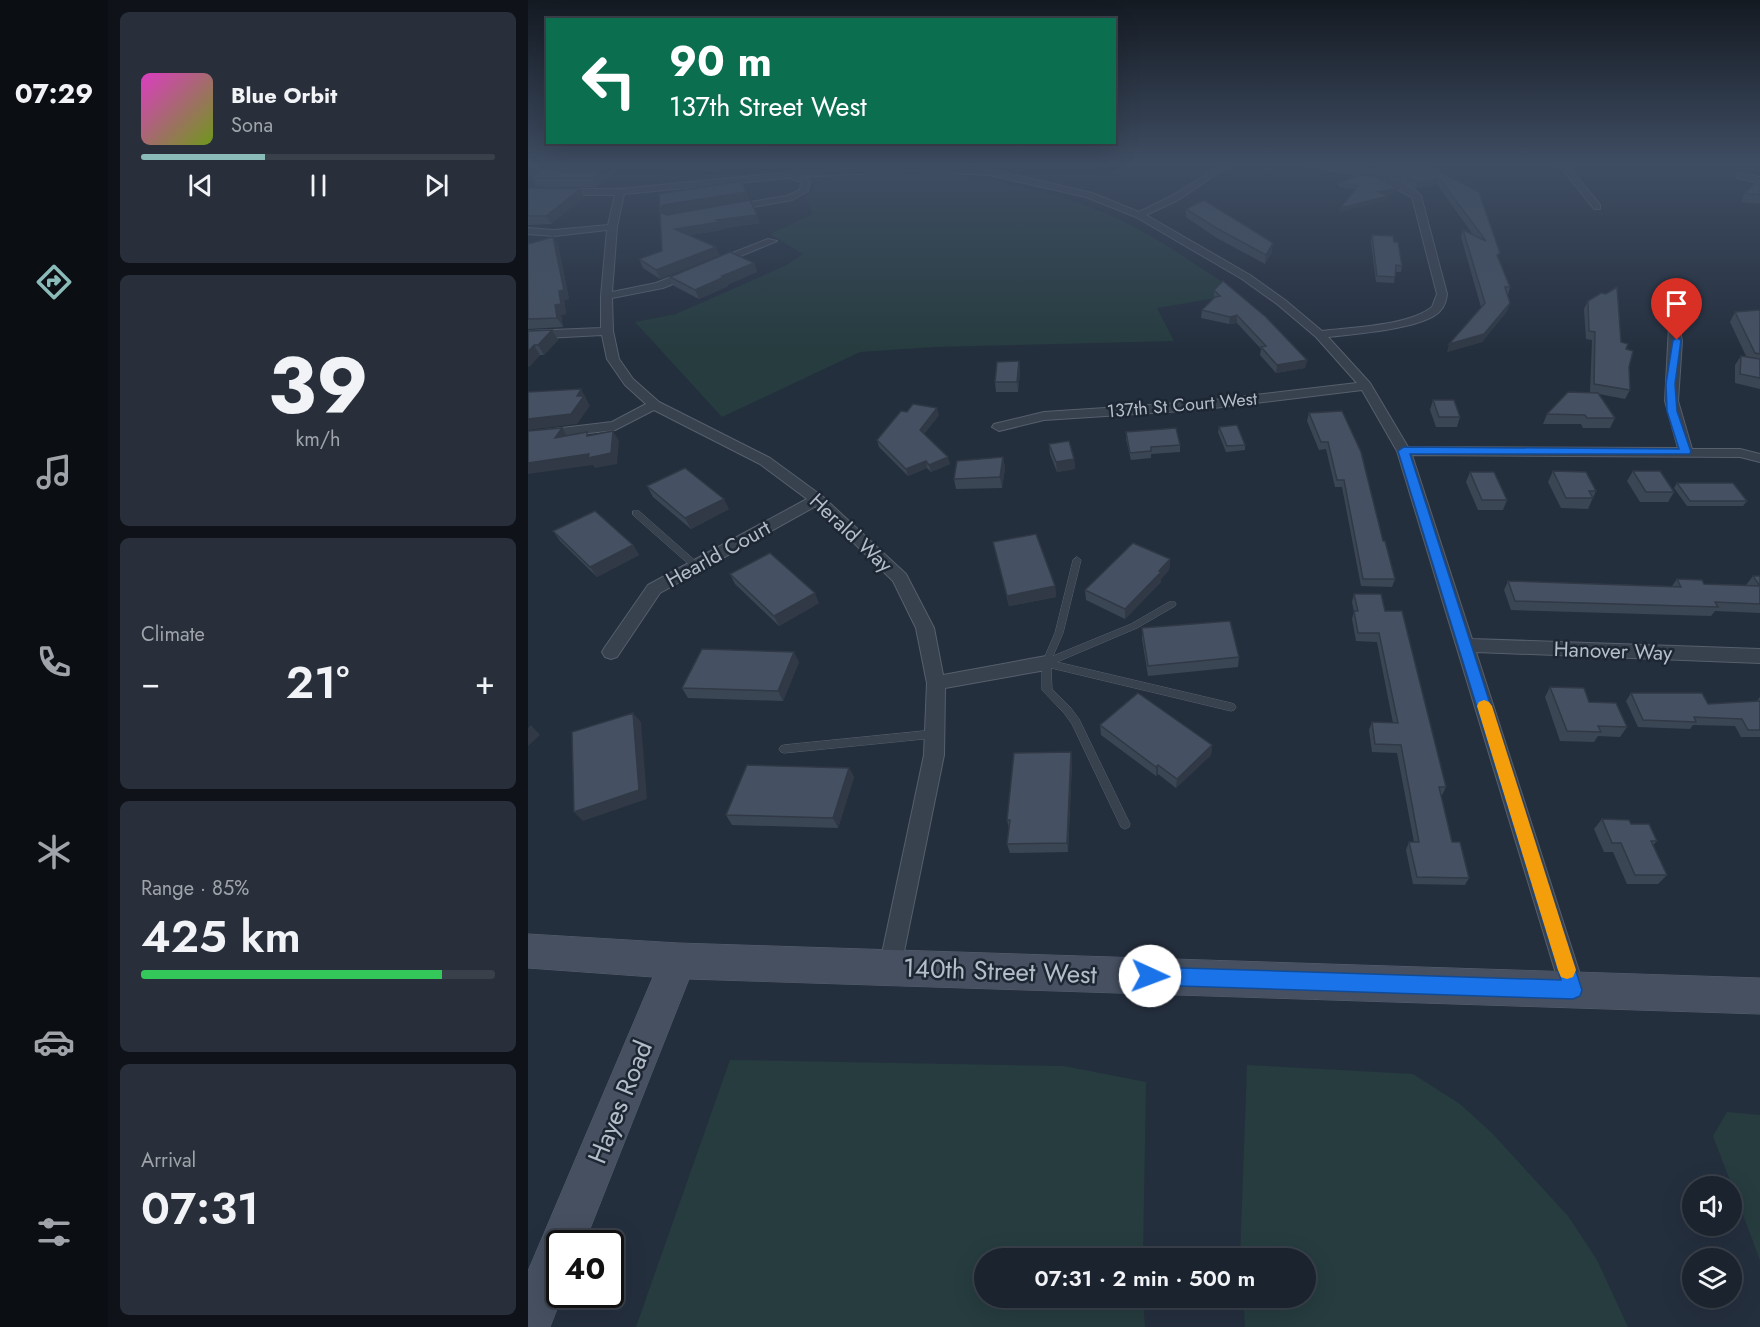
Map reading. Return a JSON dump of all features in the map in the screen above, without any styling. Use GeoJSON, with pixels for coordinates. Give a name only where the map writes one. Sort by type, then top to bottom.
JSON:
{"type":"FeatureCollection","features":[{"type":"Feature","properties":{"kind":"street"},"geometry":{"type":"LineString","coordinates":[[528,231],[554,233],[612,227]]}},
{"type":"Feature","properties":{"kind":"street","name":"Herald Way"},"geometry":{"type":"LineString","coordinates":[[612,227],[606,296],[607,331],[613,358],[629,382],[654,405],[765,461],[817,499],[900,578],[925,628],[936,683],[934,754],[891,968]]}},
{"type":"Feature","properties":{"kind":"street"},"geometry":{"type":"LineString","coordinates":[[1160,227],[1246,277],[1281,302],[1320,335],[1366,386],[1404,451],[1573,990]]}},
{"type":"Feature","properties":{"kind":"street"},"geometry":{"type":"LineString","coordinates":[[1320,335],[1414,320],[1430,314],[1440,306],[1442,294],[1424,227]]}},
{"type":"Feature","properties":{"kind":"street"},"geometry":{"type":"LineString","coordinates":[[536,242],[554,233]]}},
{"type":"Feature","properties":{"kind":"street"},"geometry":{"type":"LineString","coordinates":[[606,296],[659,286],[772,241]]}},
{"type":"Feature","properties":{"kind":"street"},"geometry":{"type":"LineString","coordinates":[[1675,327],[1677,340],[1671,384],[1672,411],[1686,452]]}},
{"type":"Feature","properties":{"kind":"street"},"geometry":{"type":"LineString","coordinates":[[528,335],[607,331]]}},
{"type":"Feature","properties":{"kind":"street","name":"137th St Court West"},"geometry":{"type":"LineString","coordinates":[[999,427],[1044,416],[1197,406],[1366,386]]}},
{"type":"Feature","properties":{"kind":"street"},"geometry":{"type":"LineString","coordinates":[[528,436],[615,426],[654,405]]}},
{"type":"Feature","properties":{"kind":"street"},"geometry":{"type":"LineString","coordinates":[[1404,451],[1740,453],[1760,458]]}},
{"type":"Feature","properties":{"kind":"street","name":"Hearld Court"},"geometry":{"type":"LineString","coordinates":[[611,652],[654,589],[817,499]]}},
{"type":"Feature","properties":{"kind":"street","name":"Hanover Way"},"geometry":{"type":"LineString","coordinates":[[1466,645],[1760,656]]}},
{"type":"Feature","properties":{"kind":"street"},"geometry":{"type":"LineString","coordinates":[[936,683],[1046,663]]}},
{"type":"Feature","properties":{"kind":"street","name":"140th Street West"},"geometry":{"type":"LineString","coordinates":[[528,951],[678,961],[1760,996]]}},
{"type":"Feature","properties":{"kind":"street","name":"Hayes Road"},"geometry":{"type":"LineString","coordinates":[[568,1230],[678,961]]}},
{"type":"Feature","properties":{"kind":"street"},"geometry":{"type":"LineString","coordinates":[[528,1325],[546,1282]]}},
{"type":"Feature","properties":{"kind":"lane"},"geometry":{"type":"LineString","coordinates":[[636,513],[696,566]]}},
{"type":"Feature","properties":{"kind":"lane"},"geometry":{"type":"LineString","coordinates":[[1077,560],[1059,633],[1046,663],[1047,690],[1076,722],[1125,824]]}},
{"type":"Feature","properties":{"kind":"lane"},"geometry":{"type":"LineString","coordinates":[[1046,663],[1134,626],[1172,604]]}},
{"type":"Feature","properties":{"kind":"lane"},"geometry":{"type":"LineString","coordinates":[[1046,663],[1231,707]]}},
{"type":"Feature","properties":{"kind":"lane"},"geometry":{"type":"LineString","coordinates":[[784,750],[934,734]]}},
{"type":"Feature","properties":{"kind":"green space"},"geometry":{"type":"Polygon","coordinates":[[[785,227],[1134,227],[1240,294],[1157,308],[1174,341],[934,347],[860,352],[722,417],[635,322],[676,314],[787,265],[803,254],[770,234],[785,227]]]}},
{"type":"Feature","properties":{"kind":"green space"},"geometry":{"type":"Polygon","coordinates":[[[730,1060],[1064,1066],[1146,1082],[1143,1248],[974,1248],[974,1308],[1144,1308],[1145,1327],[636,1327],[730,1060]]]}},
{"type":"Feature","properties":{"kind":"green space"},"geometry":{"type":"Polygon","coordinates":[[[1247,1065],[1413,1074],[1460,1104],[1492,1133],[1568,1216],[1597,1260],[1628,1327],[1245,1327],[1244,1308],[1316,1308],[1316,1248],[1240,1248],[1247,1065]]]}},
{"type":"Feature","properties":{"kind":"green space"},"geometry":{"type":"Polygon","coordinates":[[[1727,1112],[1760,1115],[1760,1260],[1742,1213],[1742,1176],[1728,1176],[1713,1136],[1727,1112]]]}},
{"type":"Feature","properties":{"kind":"building"},"geometry":{"type":"Polygon","coordinates":[[[661,227],[688,227],[675,229],[716,247],[656,270],[639,259],[662,251],[661,227]]]}},
{"type":"Feature","properties":{"kind":"building"},"geometry":{"type":"Polygon","coordinates":[[[1214,227],[1247,227],[1273,243],[1266,255],[1214,227]]]}},
{"type":"Feature","properties":{"kind":"building"},"geometry":{"type":"Polygon","coordinates":[[[1476,227],[1491,227],[1500,253],[1497,255],[1510,287],[1505,287],[1510,303],[1484,334],[1449,344],[1485,303],[1463,230],[1486,241],[1476,227]]]}},
{"type":"Feature","properties":{"kind":"building"},"geometry":{"type":"Polygon","coordinates":[[[1372,235],[1393,236],[1394,242],[1398,242],[1402,266],[1396,265],[1395,277],[1377,276],[1372,235]]]}},
{"type":"Feature","properties":{"kind":"building"},"geometry":{"type":"Polygon","coordinates":[[[553,237],[564,290],[559,291],[561,304],[555,305],[557,318],[528,319],[528,244],[553,237]]]}},
{"type":"Feature","properties":{"kind":"building"},"geometry":{"type":"Polygon","coordinates":[[[730,252],[754,263],[695,290],[670,277],[730,252]]]}},
{"type":"Feature","properties":{"kind":"building"},"geometry":{"type":"Polygon","coordinates":[[[1223,281],[1266,317],[1307,360],[1277,365],[1261,347],[1266,346],[1237,315],[1230,317],[1202,310],[1215,297],[1220,296],[1214,290],[1223,281]]]}},
{"type":"Feature","properties":{"kind":"building"},"geometry":{"type":"Polygon","coordinates":[[[1617,287],[1621,342],[1628,344],[1626,349],[1633,351],[1629,367],[1630,390],[1594,384],[1595,332],[1589,331],[1588,301],[1617,287]]]}},
{"type":"Feature","properties":{"kind":"building"},"geometry":{"type":"Polygon","coordinates":[[[1759,310],[1760,354],[1755,353],[1735,312],[1759,310]]]}},
{"type":"Feature","properties":{"kind":"building"},"geometry":{"type":"Polygon","coordinates":[[[552,330],[538,345],[534,345],[528,352],[528,331],[552,330]]]}},
{"type":"Feature","properties":{"kind":"building"},"geometry":{"type":"Polygon","coordinates":[[[1741,356],[1760,359],[1760,378],[1740,374],[1741,356]]]}},
{"type":"Feature","properties":{"kind":"building"},"geometry":{"type":"Polygon","coordinates":[[[1019,361],[1017,382],[995,382],[997,362],[1019,361]]]}},
{"type":"Feature","properties":{"kind":"building"},"geometry":{"type":"Polygon","coordinates":[[[581,389],[577,396],[584,396],[571,414],[528,419],[528,392],[581,389]]]}},
{"type":"Feature","properties":{"kind":"building"},"geometry":{"type":"Polygon","coordinates":[[[1568,392],[1598,393],[1615,418],[1547,414],[1568,392]]]}},
{"type":"Feature","properties":{"kind":"building"},"geometry":{"type":"Polygon","coordinates":[[[1433,400],[1454,400],[1460,417],[1439,417],[1433,400]]]}},
{"type":"Feature","properties":{"kind":"building"},"geometry":{"type":"Polygon","coordinates":[[[913,404],[937,408],[920,430],[948,457],[929,465],[926,461],[906,469],[877,440],[901,411],[907,412],[913,404]]]}},
{"type":"Feature","properties":{"kind":"building"},"geometry":{"type":"Polygon","coordinates":[[[1342,411],[1361,452],[1395,579],[1363,579],[1344,480],[1337,480],[1328,442],[1321,442],[1309,413],[1342,411]]]}},
{"type":"Feature","properties":{"kind":"building"},"geometry":{"type":"Polygon","coordinates":[[[1237,425],[1245,445],[1227,446],[1219,427],[1237,425]]]}},
{"type":"Feature","properties":{"kind":"building"},"geometry":{"type":"Polygon","coordinates":[[[562,428],[555,438],[587,432],[587,436],[613,431],[611,453],[588,458],[589,454],[528,463],[528,431],[562,428]]]}},
{"type":"Feature","properties":{"kind":"building"},"geometry":{"type":"Polygon","coordinates":[[[1176,428],[1180,445],[1151,447],[1151,451],[1130,453],[1126,432],[1176,428]]]}},
{"type":"Feature","properties":{"kind":"building"},"geometry":{"type":"Polygon","coordinates":[[[1069,441],[1074,459],[1056,462],[1049,444],[1069,441]]]}},
{"type":"Feature","properties":{"kind":"building"},"geometry":{"type":"Polygon","coordinates":[[[1003,457],[1000,477],[954,479],[957,461],[1003,457]]]}},
{"type":"Feature","properties":{"kind":"building"},"geometry":{"type":"Polygon","coordinates":[[[685,468],[724,499],[685,518],[647,486],[685,468]]]}},
{"type":"Feature","properties":{"kind":"building"},"geometry":{"type":"Polygon","coordinates":[[[1553,471],[1586,472],[1596,491],[1589,491],[1593,498],[1566,498],[1553,471]]]}},
{"type":"Feature","properties":{"kind":"building"},"geometry":{"type":"Polygon","coordinates":[[[1633,471],[1660,471],[1674,492],[1646,492],[1633,471]]]}},
{"type":"Feature","properties":{"kind":"building"},"geometry":{"type":"Polygon","coordinates":[[[1470,472],[1494,472],[1507,500],[1482,500],[1470,472]]]}},
{"type":"Feature","properties":{"kind":"building"},"geometry":{"type":"Polygon","coordinates":[[[1677,483],[1733,483],[1747,501],[1690,501],[1677,483]]]}},
{"type":"Feature","properties":{"kind":"building"},"geometry":{"type":"Polygon","coordinates":[[[595,511],[633,545],[590,567],[553,531],[595,511]]]}},
{"type":"Feature","properties":{"kind":"building"},"geometry":{"type":"Polygon","coordinates":[[[1036,534],[1055,586],[1007,596],[993,542],[1036,534]]]}},
{"type":"Feature","properties":{"kind":"building"},"geometry":{"type":"Polygon","coordinates":[[[1133,543],[1170,559],[1159,571],[1161,572],[1125,609],[1085,590],[1133,543]]]}},
{"type":"Feature","properties":{"kind":"building"},"geometry":{"type":"Polygon","coordinates":[[[770,553],[815,593],[774,616],[730,574],[770,553]]]}},
{"type":"Feature","properties":{"kind":"building"},"geometry":{"type":"Polygon","coordinates":[[[1753,576],[1760,576],[1760,586],[1753,576]]]}},
{"type":"Feature","properties":{"kind":"building"},"geometry":{"type":"Polygon","coordinates":[[[1677,579],[1702,580],[1704,584],[1760,586],[1760,604],[1715,602],[1718,607],[1515,601],[1508,581],[1681,587],[1677,579]]]}},
{"type":"Feature","properties":{"kind":"building"},"geometry":{"type":"Polygon","coordinates":[[[1354,594],[1381,594],[1385,611],[1402,611],[1446,787],[1439,787],[1452,842],[1460,842],[1469,878],[1417,877],[1409,842],[1419,842],[1401,745],[1375,744],[1372,722],[1398,723],[1379,633],[1358,633],[1354,611],[1358,611],[1354,594]]]}},
{"type":"Feature","properties":{"kind":"building"},"geometry":{"type":"Polygon","coordinates":[[[1230,621],[1239,657],[1148,666],[1142,628],[1230,621]]]}},
{"type":"Feature","properties":{"kind":"building"},"geometry":{"type":"Polygon","coordinates":[[[702,649],[794,652],[778,691],[682,688],[702,649]]]}},
{"type":"Feature","properties":{"kind":"building"},"geometry":{"type":"Polygon","coordinates":[[[1550,687],[1584,688],[1589,702],[1616,703],[1627,727],[1598,726],[1601,732],[1567,731],[1550,687]]]}},
{"type":"Feature","properties":{"kind":"building"},"geometry":{"type":"Polygon","coordinates":[[[1138,693],[1212,745],[1177,779],[1158,765],[1156,767],[1100,725],[1138,693]]]}},
{"type":"Feature","properties":{"kind":"building"},"geometry":{"type":"Polygon","coordinates":[[[1631,693],[1702,693],[1708,704],[1760,701],[1760,730],[1748,730],[1742,719],[1694,717],[1696,722],[1643,720],[1631,693]]]}},
{"type":"Feature","properties":{"kind":"building"},"geometry":{"type":"Polygon","coordinates":[[[633,713],[639,790],[574,812],[572,732],[633,713]]]}},
{"type":"Feature","properties":{"kind":"building"},"geometry":{"type":"Polygon","coordinates":[[[1071,752],[1067,843],[1007,844],[1010,820],[1007,820],[1014,753],[1071,752]]]}},
{"type":"Feature","properties":{"kind":"building"},"geometry":{"type":"Polygon","coordinates":[[[747,765],[849,768],[833,818],[726,815],[747,765]]]}},
{"type":"Feature","properties":{"kind":"building"},"geometry":{"type":"Polygon","coordinates":[[[1602,819],[1629,820],[1631,824],[1649,824],[1657,841],[1651,841],[1667,875],[1635,875],[1621,843],[1612,843],[1602,819]]]}},
{"type":"Feature","properties":{"kind":"slow traffic"},"geometry":{"type":"LineString","coordinates":[[1484,706],[1567,970]]}},
{"type":"Feature","properties":{"kind":"route"},"geometry":{"type":"LineString","coordinates":[[1150,976],[1573,990],[1404,451],[1686,452],[1672,411],[1671,384],[1677,340]]}}]}
